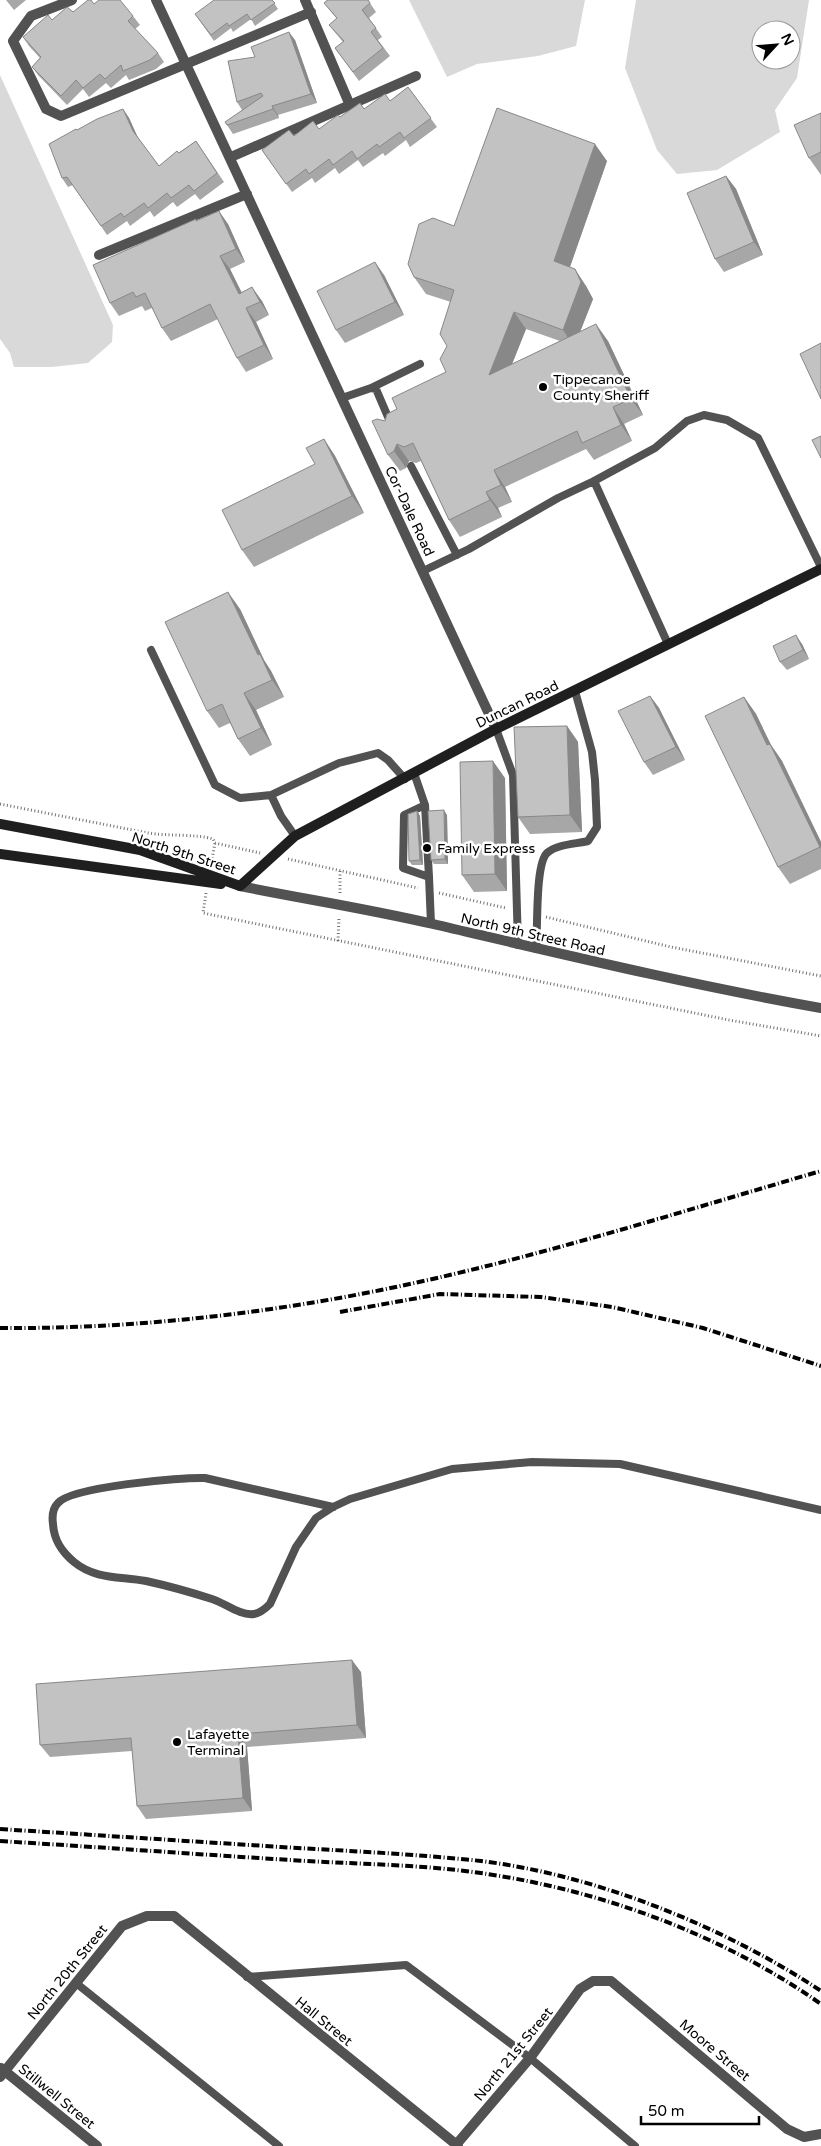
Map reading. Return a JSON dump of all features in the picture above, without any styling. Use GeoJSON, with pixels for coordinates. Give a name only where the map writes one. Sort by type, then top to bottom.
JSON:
{"type":"FeatureCollection","features":[{"type":"Feature","properties":{"kind":"main road","name":"Duncan Road"},"geometry":{"type":"LineString","coordinates":[[240,886],[295,836],[496,729],[821,568]]}},
{"type":"Feature","properties":{"kind":"main road","name":"North 9th Street"},"geometry":{"type":"LineString","coordinates":[[0,824],[140,850],[240,886]]}},
{"type":"Feature","properties":{"kind":"main road","name":"North 9th Street"},"geometry":{"type":"LineString","coordinates":[[0,854],[240,886]]}},
{"type":"Feature","properties":{"kind":"street"},"geometry":{"type":"LineString","coordinates":[[72,0],[31,16],[13,41],[46,109],[61,116],[311,12]]}},
{"type":"Feature","properties":{"kind":"street","name":"Cor-Dale Road"},"geometry":{"type":"LineString","coordinates":[[156,0],[424,571],[496,729]]}},
{"type":"Feature","properties":{"kind":"street"},"geometry":{"type":"LineString","coordinates":[[305,0],[349,103]]}},
{"type":"Feature","properties":{"kind":"street"},"geometry":{"type":"LineString","coordinates":[[230,157],[349,103],[416,76]]}},
{"type":"Feature","properties":{"kind":"street"},"geometry":{"type":"LineString","coordinates":[[99,255],[248,194]]}},
{"type":"Feature","properties":{"kind":"street","name":"North 9th Street Road"},"geometry":{"type":"LineString","coordinates":[[240,886],[431,924],[742,994],[821,1008]]}},
{"type":"Feature","properties":{"kind":"street","name":"North 20th Street"},"geometry":{"type":"LineString","coordinates":[[2,2072],[122,1926],[147,1916],[174,1916]]}},
{"type":"Feature","properties":{"kind":"street","name":"Hall Street"},"geometry":{"type":"LineString","coordinates":[[174,1916],[456,2146]]}},
{"type":"Feature","properties":{"kind":"street","name":"North 21st Street"},"geometry":{"type":"LineString","coordinates":[[456,2146],[530,2058],[580,1989],[593,1981]]}},
{"type":"Feature","properties":{"kind":"street","name":"Moore Street"},"geometry":{"type":"LineString","coordinates":[[593,1981],[611,1981],[787,2129],[804,2137],[821,2134]]}},
{"type":"Feature","properties":{"kind":"street","name":"Stillwell Street"},"geometry":{"type":"LineString","coordinates":[[2,2072],[97,2146]]}},
{"type":"Feature","properties":{"kind":"lane"},"geometry":{"type":"LineString","coordinates":[[342,398],[371,388],[420,364]]}},
{"type":"Feature","properties":{"kind":"lane"},"geometry":{"type":"LineString","coordinates":[[371,388],[376,389],[394,433]]}},
{"type":"Feature","properties":{"kind":"lane"},"geometry":{"type":"LineString","coordinates":[[424,571],[457,555],[558,498],[594,482],[655,448],[687,421],[704,415],[727,420],[758,438],[821,568]]}},
{"type":"Feature","properties":{"kind":"lane"},"geometry":{"type":"LineString","coordinates":[[411,466],[457,555]]}},
{"type":"Feature","properties":{"kind":"lane"},"geometry":{"type":"LineString","coordinates":[[594,482],[668,644]]}},
{"type":"Feature","properties":{"kind":"lane"},"geometry":{"type":"LineString","coordinates":[[151,650],[215,785],[240,798],[271,795],[339,762],[378,753],[388,760],[405,779]]}},
{"type":"Feature","properties":{"kind":"lane"},"geometry":{"type":"LineString","coordinates":[[536,949],[539,871],[546,853],[556,848],[588,842],[597,827],[592,752],[575,691]]}},
{"type":"Feature","properties":{"kind":"lane"},"geometry":{"type":"LineString","coordinates":[[496,729],[513,775],[518,945]]}},
{"type":"Feature","properties":{"kind":"lane"},"geometry":{"type":"LineString","coordinates":[[414,773],[425,805],[431,924]]}},
{"type":"Feature","properties":{"kind":"lane"},"geometry":{"type":"LineString","coordinates":[[271,795],[295,836]]}},
{"type":"Feature","properties":{"kind":"lane"},"geometry":{"type":"LineString","coordinates":[[425,805],[404,815],[403,868],[429,877]]}},
{"type":"Feature","properties":{"kind":"lane"},"geometry":{"type":"LineString","coordinates":[[333,1507],[205,1478],[184,1477],[76,1493],[58,1502],[53,1511],[52,1520],[55,1540],[74,1562],[85,1570],[115,1579],[143,1580],[176,1588],[224,1602],[240,1612],[254,1614],[270,1604],[296,1547],[316,1518],[350,1499],[452,1469],[532,1462],[620,1464],[821,1510]]}},
{"type":"Feature","properties":{"kind":"lane"},"geometry":{"type":"LineString","coordinates":[[247,1977],[406,1964],[530,2058],[635,2146]]}},
{"type":"Feature","properties":{"kind":"lane"},"geometry":{"type":"LineString","coordinates":[[76,1983],[279,2146]]}},
{"type":"Feature","properties":{"kind":"path"},"geometry":{"type":"LineString","coordinates":[[0,804],[148,833],[207,837],[213,839],[215,843]]}},
{"type":"Feature","properties":{"kind":"path"},"geometry":{"type":"LineString","coordinates":[[340,871],[517,910]]}},
{"type":"Feature","properties":{"kind":"path"},"geometry":{"type":"LineString","coordinates":[[203,913],[730,1020],[821,1036]]}},
{"type":"Feature","properties":{"kind":"path"},"geometry":{"type":"LineString","coordinates":[[538,915],[672,948],[821,976]]}},
{"type":"Feature","properties":{"kind":"shaded area"},"geometry":{"type":"Polygon","coordinates":[[[409,0],[585,0],[576,46],[538,56],[477,64],[447,77],[409,0]]]}},
{"type":"Feature","properties":{"kind":"shaded area"},"geometry":{"type":"Polygon","coordinates":[[[636,0],[809,0],[801,52],[801,20],[751,20],[751,70],[798,70],[797,78],[775,110],[780,132],[717,170],[677,174],[657,150],[625,68],[636,0]]]}},
{"type":"Feature","properties":{"kind":"shaded area"},"geometry":{"type":"Polygon","coordinates":[[[0,75],[113,325],[112,342],[88,363],[52,367],[14,367],[10,353],[0,339],[0,75]]]}},
{"type":"Feature","properties":{"kind":"building"},"geometry":{"type":"Polygon","coordinates":[[[88,0],[91,0],[94,4],[99,0],[120,0],[133,16],[128,21],[158,53],[150,60],[123,71],[121,65],[105,79],[100,74],[83,88],[76,80],[61,96],[32,67],[41,57],[23,37],[48,15],[52,20],[67,7],[73,12],[88,0]]]}},
{"type":"Feature","properties":{"kind":"building"},"geometry":{"type":"Polygon","coordinates":[[[214,0],[272,0],[275,3],[251,20],[247,14],[229,26],[227,23],[211,35],[195,14],[214,0]]]}},
{"type":"Feature","properties":{"kind":"building"},"geometry":{"type":"Polygon","coordinates":[[[328,0],[368,0],[370,3],[362,10],[376,28],[371,32],[383,48],[353,72],[335,48],[344,41],[329,25],[337,18],[324,3],[328,0]]]}},
{"type":"Feature","properties":{"kind":"building"},"geometry":{"type":"Polygon","coordinates":[[[289,32],[311,94],[272,106],[273,109],[227,125],[225,122],[263,96],[261,93],[237,102],[228,61],[255,57],[251,47],[289,32]]]}},
{"type":"Feature","properties":{"kind":"building"},"geometry":{"type":"Polygon","coordinates":[[[408,87],[431,118],[404,138],[400,132],[379,147],[377,144],[357,159],[352,151],[333,165],[329,159],[309,174],[306,169],[286,184],[262,150],[289,130],[294,136],[313,121],[319,129],[338,115],[340,117],[360,103],[364,109],[385,94],[390,101],[408,87]]]}},
{"type":"Feature","properties":{"kind":"building"},"geometry":{"type":"Polygon","coordinates":[[[497,108],[595,144],[554,261],[575,269],[581,282],[563,330],[514,312],[489,375],[596,324],[631,399],[613,407],[621,425],[582,443],[577,431],[494,470],[501,485],[486,492],[490,500],[449,520],[413,443],[404,447],[397,444],[394,451],[388,455],[372,421],[377,419],[385,421],[387,414],[397,409],[392,398],[446,372],[440,359],[447,346],[440,334],[454,290],[414,277],[408,264],[419,224],[433,218],[454,226],[497,108]]]}},
{"type":"Feature","properties":{"kind":"building"},"geometry":{"type":"Polygon","coordinates":[[[123,109],[133,131],[159,166],[177,151],[179,153],[196,141],[217,173],[194,191],[189,185],[171,198],[167,193],[148,208],[144,203],[124,217],[121,213],[101,226],[67,177],[62,178],[49,144],[97,119],[123,109]]]}},
{"type":"Feature","properties":{"kind":"building"},"geometry":{"type":"Polygon","coordinates":[[[821,113],[821,152],[809,158],[794,125],[821,113]]]}},
{"type":"Feature","properties":{"kind":"building"},"geometry":{"type":"Polygon","coordinates":[[[726,176],[754,242],[715,259],[687,193],[726,176]]]}},
{"type":"Feature","properties":{"kind":"building"},"geometry":{"type":"Polygon","coordinates":[[[219,211],[236,249],[220,256],[239,294],[252,287],[260,302],[246,308],[264,345],[237,358],[210,304],[162,328],[145,293],[136,297],[133,292],[110,303],[93,265],[196,219],[196,221],[219,211]]]}},
{"type":"Feature","properties":{"kind":"building"},"geometry":{"type":"Polygon","coordinates":[[[375,262],[395,302],[336,330],[317,291],[375,262]]]}},
{"type":"Feature","properties":{"kind":"building"},"geometry":{"type":"Polygon","coordinates":[[[821,343],[821,399],[800,354],[821,343]]]}},
{"type":"Feature","properties":{"kind":"building"},"geometry":{"type":"Polygon","coordinates":[[[821,436],[821,458],[812,440],[821,436]]]}},
{"type":"Feature","properties":{"kind":"building"},"geometry":{"type":"Polygon","coordinates":[[[324,439],[352,496],[242,550],[222,510],[315,464],[306,448],[324,439]]]}},
{"type":"Feature","properties":{"kind":"building"},"geometry":{"type":"Polygon","coordinates":[[[228,592],[272,680],[244,693],[261,728],[238,739],[222,704],[207,711],[165,622],[228,592]]]}},
{"type":"Feature","properties":{"kind":"building"},"geometry":{"type":"Polygon","coordinates":[[[796,635],[803,650],[780,662],[773,646],[796,635]]]}},
{"type":"Feature","properties":{"kind":"building"},"geometry":{"type":"Polygon","coordinates":[[[650,696],[676,747],[644,762],[618,711],[650,696]]]}},
{"type":"Feature","properties":{"kind":"building"},"geometry":{"type":"Polygon","coordinates":[[[744,697],[767,745],[770,744],[820,847],[778,867],[705,716],[744,697]]]}},
{"type":"Feature","properties":{"kind":"building"},"geometry":{"type":"Polygon","coordinates":[[[567,726],[570,815],[518,817],[514,727],[567,726]]]}},
{"type":"Feature","properties":{"kind":"building"},"geometry":{"type":"Polygon","coordinates":[[[493,761],[495,874],[462,875],[460,762],[493,761]]]}},
{"type":"Feature","properties":{"kind":"building"},"geometry":{"type":"Polygon","coordinates":[[[444,810],[445,859],[431,860],[428,811],[444,810]]]}},
{"type":"Feature","properties":{"kind":"building"},"geometry":{"type":"Polygon","coordinates":[[[417,811],[420,860],[409,861],[408,814],[417,811]]]}},
{"type":"Feature","properties":{"kind":"building","name":"Lafayette Terminal"},"geometry":{"type":"Polygon","coordinates":[[[352,1660],[357,1725],[238,1734],[243,1798],[137,1806],[131,1738],[40,1745],[36,1684],[352,1660]]]}},
{"type":"Feature","properties":{"kind":"railway"},"geometry":{"type":"LineString","coordinates":[[0,1328],[96,1326],[192,1319],[334,1299],[492,1265],[821,1171]]}},
{"type":"Feature","properties":{"kind":"railway"},"geometry":{"type":"LineString","coordinates":[[340,1312],[440,1294],[541,1297],[612,1307],[703,1328],[821,1366]]}},
{"type":"Feature","properties":{"kind":"railway"},"geometry":{"type":"LineString","coordinates":[[0,1829],[406,1855],[481,1861],[525,1868],[614,1891],[702,1925],[784,1968],[821,1991]]}},
{"type":"Feature","properties":{"kind":"railway"},"geometry":{"type":"LineString","coordinates":[[0,1841],[427,1867],[519,1879],[565,1889],[610,1902],[655,1917],[699,1935],[782,1979],[821,2004]]}},
{"type":"Feature","properties":{"kind":"place","name":"Tippecanoe County Sheriff"},"geometry":{"type":"Point","coordinates":[543,387]}},
{"type":"Feature","properties":{"kind":"place","name":"Family Express"},"geometry":{"type":"Point","coordinates":[427,848]}},
{"type":"Feature","properties":{"kind":"place","name":"Lafayette Terminal"},"geometry":{"type":"Point","coordinates":[177,1742]}}]}
